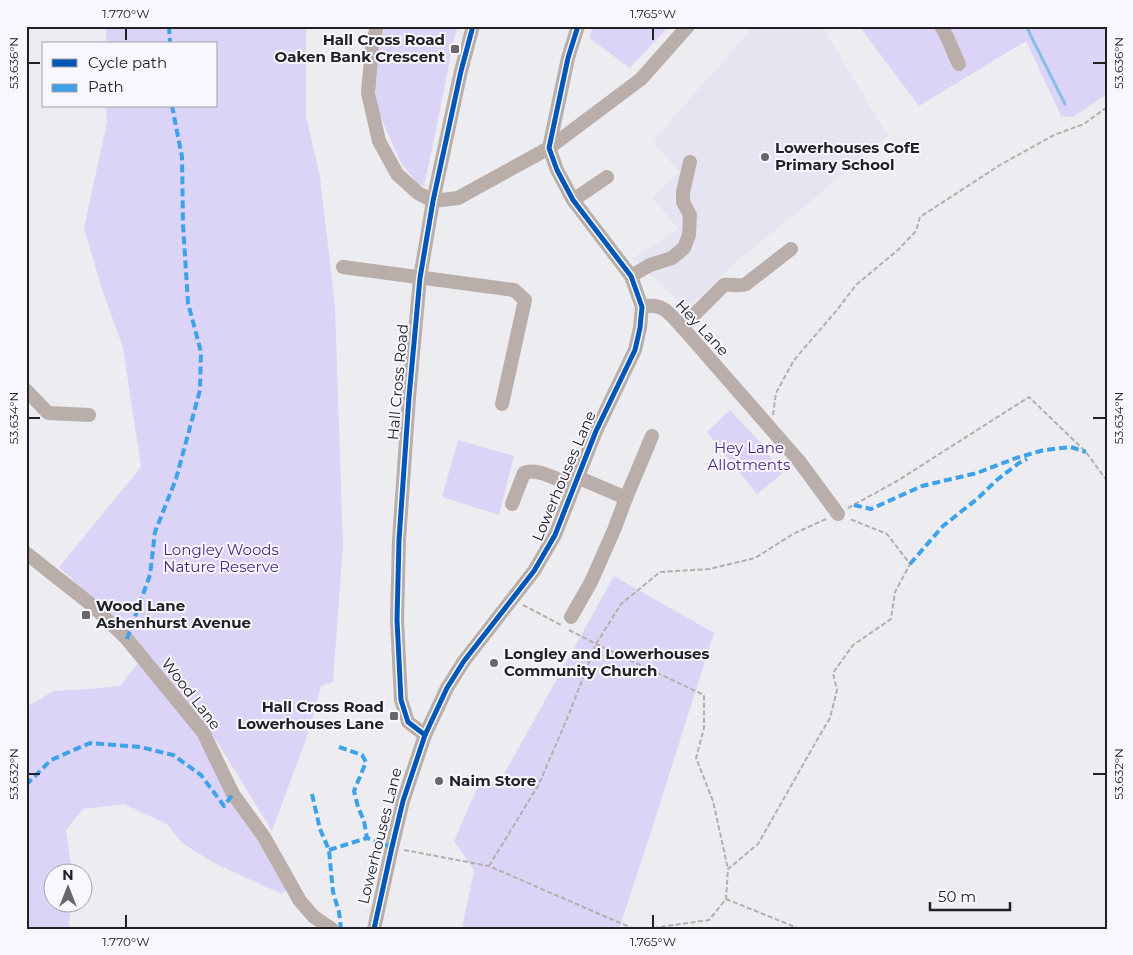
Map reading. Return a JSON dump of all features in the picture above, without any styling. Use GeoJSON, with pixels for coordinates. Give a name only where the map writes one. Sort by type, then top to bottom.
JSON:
{"type":"FeatureCollection","features":[{"type":"Feature","properties":{"kind":"street"},"geometry":{"type":"LineString","coordinates":[[378,26],[372,47],[368,93],[379,141],[396,174],[432,202],[458,198],[549,148],[641,79],[688,26]]}},
{"type":"Feature","properties":{"kind":"street","name":"Hall Cross Road"},"geometry":{"type":"LineString","coordinates":[[425,735],[408,722],[401,700],[397,620],[398,540],[420,278],[432,202],[473,26]]}},
{"type":"Feature","properties":{"kind":"street"},"geometry":{"type":"LineString","coordinates":[[549,148],[568,58],[578,26]]}},
{"type":"Feature","properties":{"kind":"street"},"geometry":{"type":"LineString","coordinates":[[941,26],[959,64]]}},
{"type":"Feature","properties":{"kind":"street","name":"Lowerhouses Lane"},"geometry":{"type":"LineString","coordinates":[[374,929],[403,801],[425,735],[447,688],[464,661],[534,571],[555,536],[596,431],[635,350],[640,328],[642,307],[631,276],[573,200],[557,170],[549,148]]}},
{"type":"Feature","properties":{"kind":"street"},"geometry":{"type":"LineString","coordinates":[[631,276],[650,265],[672,258],[684,248],[689,235],[690,215],[682,202],[682,192],[690,162]]}},
{"type":"Feature","properties":{"kind":"street"},"geometry":{"type":"LineString","coordinates":[[573,200],[607,177]]}},
{"type":"Feature","properties":{"kind":"street"},"geometry":{"type":"LineString","coordinates":[[682,327],[724,285],[743,286],[791,249]]}},
{"type":"Feature","properties":{"kind":"street"},"geometry":{"type":"LineString","coordinates":[[343,267],[514,290],[525,300],[502,404]]}},
{"type":"Feature","properties":{"kind":"street","name":"Hey Lane"},"geometry":{"type":"LineString","coordinates":[[642,307],[658,306],[682,327],[799,461],[838,514]]}},
{"type":"Feature","properties":{"kind":"street"},"geometry":{"type":"LineString","coordinates":[[26,390],[48,413],[90,415]]}},
{"type":"Feature","properties":{"kind":"street"},"geometry":{"type":"LineString","coordinates":[[571,617],[591,582],[652,436]]}},
{"type":"Feature","properties":{"kind":"street"},"geometry":{"type":"LineString","coordinates":[[512,504],[524,473],[527,471],[534,471],[562,481],[575,482],[626,498]]}},
{"type":"Feature","properties":{"kind":"street","name":"Wood Lane"},"geometry":{"type":"LineString","coordinates":[[26,553],[94,606],[128,639],[203,732],[233,794],[264,837],[300,901],[314,917],[332,929]]}},
{"type":"Feature","properties":{"kind":"path"},"geometry":{"type":"LineString","coordinates":[[769,426],[774,413],[776,393],[794,360],[856,285],[899,249],[916,231],[920,216],[1000,165],[1054,135],[1084,124],[1107,107]]}},
{"type":"Feature","properties":{"kind":"path"},"geometry":{"type":"LineString","coordinates":[[489,866],[539,784],[596,644],[621,604],[660,572],[709,569],[756,558],[794,534],[838,514],[897,481],[1030,397],[1086,452],[1107,481]]}},
{"type":"Feature","properties":{"kind":"path"},"geometry":{"type":"LineString","coordinates":[[728,869],[758,844],[830,718],[837,690],[833,674],[853,645],[891,619],[896,592],[910,564],[887,534],[838,514]]}},
{"type":"Feature","properties":{"kind":"path"},"geometry":{"type":"LineString","coordinates":[[512,599],[596,644],[704,695],[704,728],[696,758],[713,801],[728,869],[726,899],[709,920],[646,929]]}},
{"type":"Feature","properties":{"kind":"path"},"geometry":{"type":"LineString","coordinates":[[392,847],[489,866],[634,929]]}},
{"type":"Feature","properties":{"kind":"path"},"geometry":{"type":"LineString","coordinates":[[726,899],[800,929]]}},
{"type":"Feature","properties":{"kind":"shaded area","name":"Lowerhouses CofE Primary School"},"geometry":{"type":"Polygon","coordinates":[[[754,26],[822,26],[888,136],[736,262],[687,309],[633,258],[678,229],[652,197],[679,172],[653,141],[754,26]]]}},
{"type":"Feature","properties":{"kind":"green space","name":"Longley Woods Nature Reserve"},"geometry":{"type":"Polygon","coordinates":[[[106,26],[307,26],[306,116],[320,177],[335,306],[343,545],[333,682],[321,686],[309,731],[272,831],[216,740],[99,604],[59,567],[141,467],[123,348],[102,289],[84,228],[107,122],[106,108],[218,108],[218,42],[106,42],[106,26]]]}},
{"type":"Feature","properties":{"kind":"green space"},"geometry":{"type":"Polygon","coordinates":[[[385,26],[458,26],[424,186],[418,184],[401,163],[379,113],[374,82],[377,55],[385,26]]]}},
{"type":"Feature","properties":{"kind":"green space"},"geometry":{"type":"Polygon","coordinates":[[[593,26],[669,26],[630,68],[589,38],[593,26]]]}},
{"type":"Feature","properties":{"kind":"green space"},"geometry":{"type":"Polygon","coordinates":[[[859,26],[1107,26],[1107,94],[1073,117],[1061,116],[1026,41],[919,106],[859,26]]]}},
{"type":"Feature","properties":{"kind":"green space","name":"Hey Lane Allotments"},"geometry":{"type":"Polygon","coordinates":[[[730,410],[760,442],[782,474],[757,494],[707,432],[730,410]]]}},
{"type":"Feature","properties":{"kind":"green space"},"geometry":{"type":"Polygon","coordinates":[[[458,440],[514,456],[499,515],[442,497],[458,440]]]}},
{"type":"Feature","properties":{"kind":"green space"},"geometry":{"type":"Polygon","coordinates":[[[614,576],[714,633],[619,929],[462,929],[474,870],[454,841],[481,779],[498,785],[614,576]]]}},
{"type":"Feature","properties":{"kind":"green space"},"geometry":{"type":"Polygon","coordinates":[[[139,662],[204,740],[292,884],[282,894],[214,863],[182,843],[167,824],[124,804],[83,809],[66,830],[71,862],[42,862],[42,912],[70,912],[69,929],[26,929],[26,707],[54,691],[120,686],[139,662]]]}},
{"type":"Feature","properties":{"kind":"waterway"},"geometry":{"type":"LineString","coordinates":[[1026,26],[1065,104]]}},
{"type":"Feature","properties":{"kind":"marked path"},"geometry":{"type":"LineString","coordinates":[[169,26],[170,42]]}},
{"type":"Feature","properties":{"kind":"marked path"},"geometry":{"type":"LineString","coordinates":[[127,639],[150,575],[155,532],[176,479],[200,390],[201,352],[188,303],[183,224],[182,157],[172,108]]}},
{"type":"Feature","properties":{"kind":"marked path"},"geometry":{"type":"LineString","coordinates":[[854,505],[871,509],[922,486],[977,473],[1016,458],[1044,450],[1071,447],[1086,452]]}},
{"type":"Feature","properties":{"kind":"marked path"},"geometry":{"type":"LineString","coordinates":[[910,564],[943,526],[977,499],[998,479],[1027,459]]}},
{"type":"Feature","properties":{"kind":"marked path"},"geometry":{"type":"LineString","coordinates":[[26,785],[51,760],[90,743],[140,747],[173,755],[201,775],[224,806],[233,794]]}},
{"type":"Feature","properties":{"kind":"marked path"},"geometry":{"type":"LineString","coordinates":[[339,747],[362,755],[366,762],[354,791],[364,821],[367,838],[392,847]]}},
{"type":"Feature","properties":{"kind":"marked path"},"geometry":{"type":"LineString","coordinates":[[312,794],[320,829],[329,850],[333,892],[339,912],[341,929]]}},
{"type":"Feature","properties":{"kind":"marked path"},"geometry":{"type":"LineString","coordinates":[[329,850],[367,838]]}},
{"type":"Feature","properties":{"kind":"cycle path"},"geometry":{"type":"LineString","coordinates":[[425,735],[408,722],[401,700],[397,620],[399,540],[420,278],[433,201],[461,71],[473,26]]}},
{"type":"Feature","properties":{"kind":"cycle path"},"geometry":{"type":"LineString","coordinates":[[374,929],[403,801],[425,735],[447,688],[464,661],[534,571],[555,535],[596,431],[635,350],[640,328],[642,307],[631,276],[573,200],[557,170],[549,148],[568,58],[578,26]]}},
{"type":"Feature","properties":{"kind":"place","name":"Hall Cross Road Oaken Bank Crescent"},"geometry":{"type":"Point","coordinates":[455,49]}},
{"type":"Feature","properties":{"kind":"place","name":"Lowerhouses CofE Primary School"},"geometry":{"type":"Point","coordinates":[765,157]}},
{"type":"Feature","properties":{"kind":"place","name":"Wood Lane Ashenhurst Avenue"},"geometry":{"type":"Point","coordinates":[86,615]}},
{"type":"Feature","properties":{"kind":"place","name":"Longley and Lowerhouses Community Church"},"geometry":{"type":"Point","coordinates":[494,663]}},
{"type":"Feature","properties":{"kind":"place","name":"Hall Cross Road Lowerhouses Lane"},"geometry":{"type":"Point","coordinates":[394,716]}},
{"type":"Feature","properties":{"kind":"place","name":"Naim Store"},"geometry":{"type":"Point","coordinates":[439,781]}}]}
